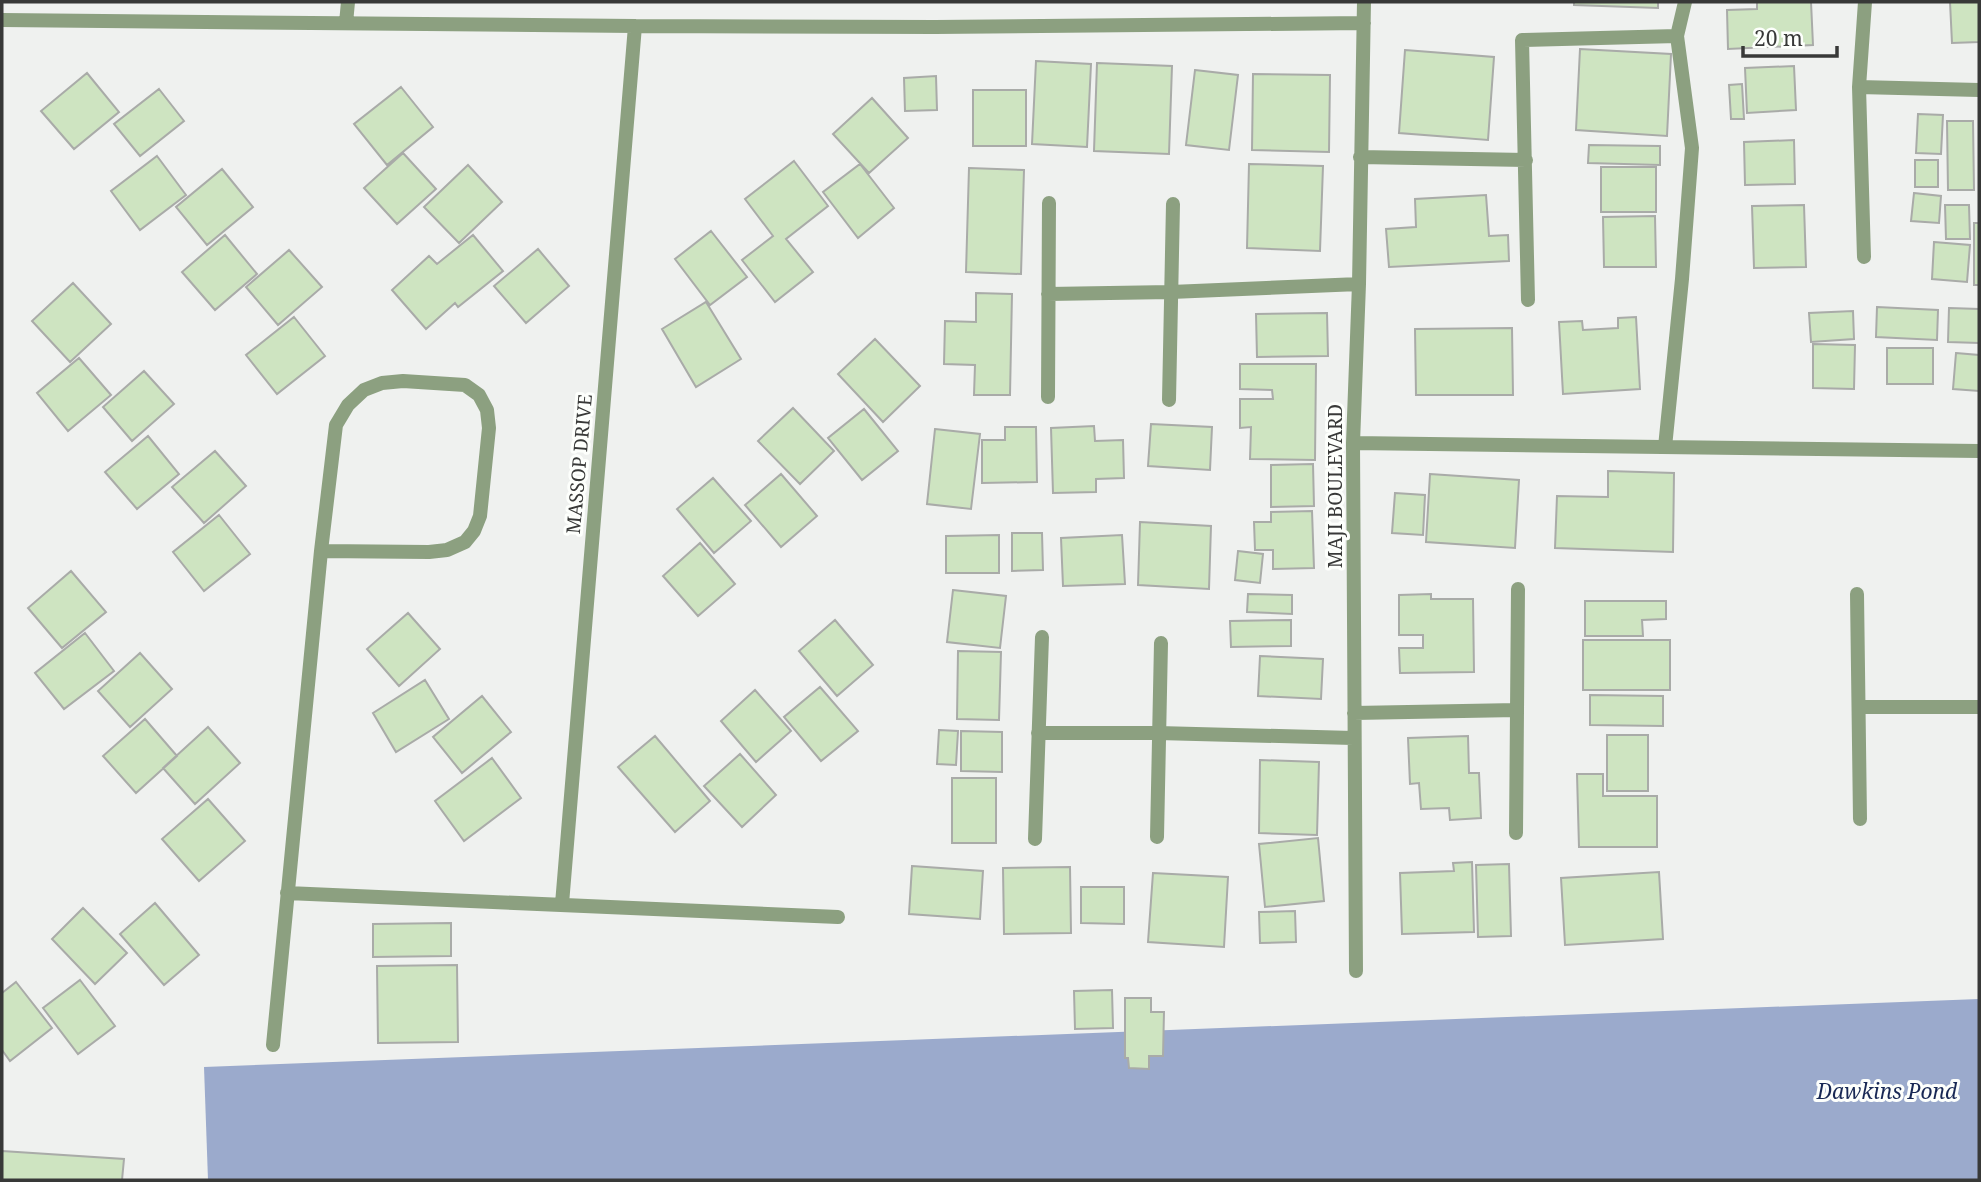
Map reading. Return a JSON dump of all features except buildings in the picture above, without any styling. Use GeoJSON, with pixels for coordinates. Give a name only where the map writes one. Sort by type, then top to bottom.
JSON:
{"type":"FeatureCollection","features":[{"type":"Feature","properties":{"kind":"street"},"geometry":{"type":"LineString","coordinates":[[346,23],[348,2]]}},
{"type":"Feature","properties":{"kind":"street","name":"MAJI BOULEVARD"},"geometry":{"type":"LineString","coordinates":[[1356,971],[1353,443],[1364,2]]}},
{"type":"Feature","properties":{"kind":"street"},"geometry":{"type":"LineString","coordinates":[[1665,447],[1692,149],[1677,36],[1685,2]]}},
{"type":"Feature","properties":{"kind":"street"},"geometry":{"type":"LineString","coordinates":[[1864,257],[1859,86],[1865,2]]}},
{"type":"Feature","properties":{"kind":"street"},"geometry":{"type":"LineString","coordinates":[[2,20],[934,27],[1364,23]]}},
{"type":"Feature","properties":{"kind":"street","name":"MASSOP DRIVE"},"geometry":{"type":"LineString","coordinates":[[562,904],[635,26]]}},
{"type":"Feature","properties":{"kind":"street"},"geometry":{"type":"LineString","coordinates":[[1528,300],[1522,40],[1677,36]]}},
{"type":"Feature","properties":{"kind":"street"},"geometry":{"type":"LineString","coordinates":[[1859,86],[1979,90]]}},
{"type":"Feature","properties":{"kind":"street"},"geometry":{"type":"LineString","coordinates":[[1360,157],[1526,160]]}},
{"type":"Feature","properties":{"kind":"street"},"geometry":{"type":"LineString","coordinates":[[1048,397],[1049,203]]}},
{"type":"Feature","properties":{"kind":"street"},"geometry":{"type":"LineString","coordinates":[[1169,400],[1172,204]]}},
{"type":"Feature","properties":{"kind":"street"},"geometry":{"type":"LineString","coordinates":[[1048,294],[1359,284]]}},
{"type":"Feature","properties":{"kind":"street"},"geometry":{"type":"LineString","coordinates":[[273,1045],[321,551],[336,425],[348,405],[364,390],[382,383],[403,381],[465,385],[479,395],[487,410],[489,428],[480,516],[466,542],[447,550],[429,552],[321,551]]}},
{"type":"Feature","properties":{"kind":"street"},"geometry":{"type":"LineString","coordinates":[[1353,443],[1979,451]]}},
{"type":"Feature","properties":{"kind":"street"},"geometry":{"type":"LineString","coordinates":[[1516,833],[1518,589]]}},
{"type":"Feature","properties":{"kind":"street"},"geometry":{"type":"LineString","coordinates":[[1857,594],[1860,819]]}},
{"type":"Feature","properties":{"kind":"street"},"geometry":{"type":"LineString","coordinates":[[1035,839],[1042,637]]}},
{"type":"Feature","properties":{"kind":"street"},"geometry":{"type":"LineString","coordinates":[[1157,837],[1161,643]]}},
{"type":"Feature","properties":{"kind":"street"},"geometry":{"type":"LineString","coordinates":[[1859,707],[1979,707]]}},
{"type":"Feature","properties":{"kind":"street"},"geometry":{"type":"LineString","coordinates":[[1354,713],[1517,710]]}},
{"type":"Feature","properties":{"kind":"street"},"geometry":{"type":"LineString","coordinates":[[1038,733],[1353,738]]}},
{"type":"Feature","properties":{"kind":"street"},"geometry":{"type":"LineString","coordinates":[[287,893],[838,917]]}},
{"type":"Feature","properties":{"kind":"water","name":"Dawkins Pond"},"geometry":{"type":"Polygon","coordinates":[[[1979,999],[1979,1180],[208,1180],[204,1067],[1979,999]]]}}]}
